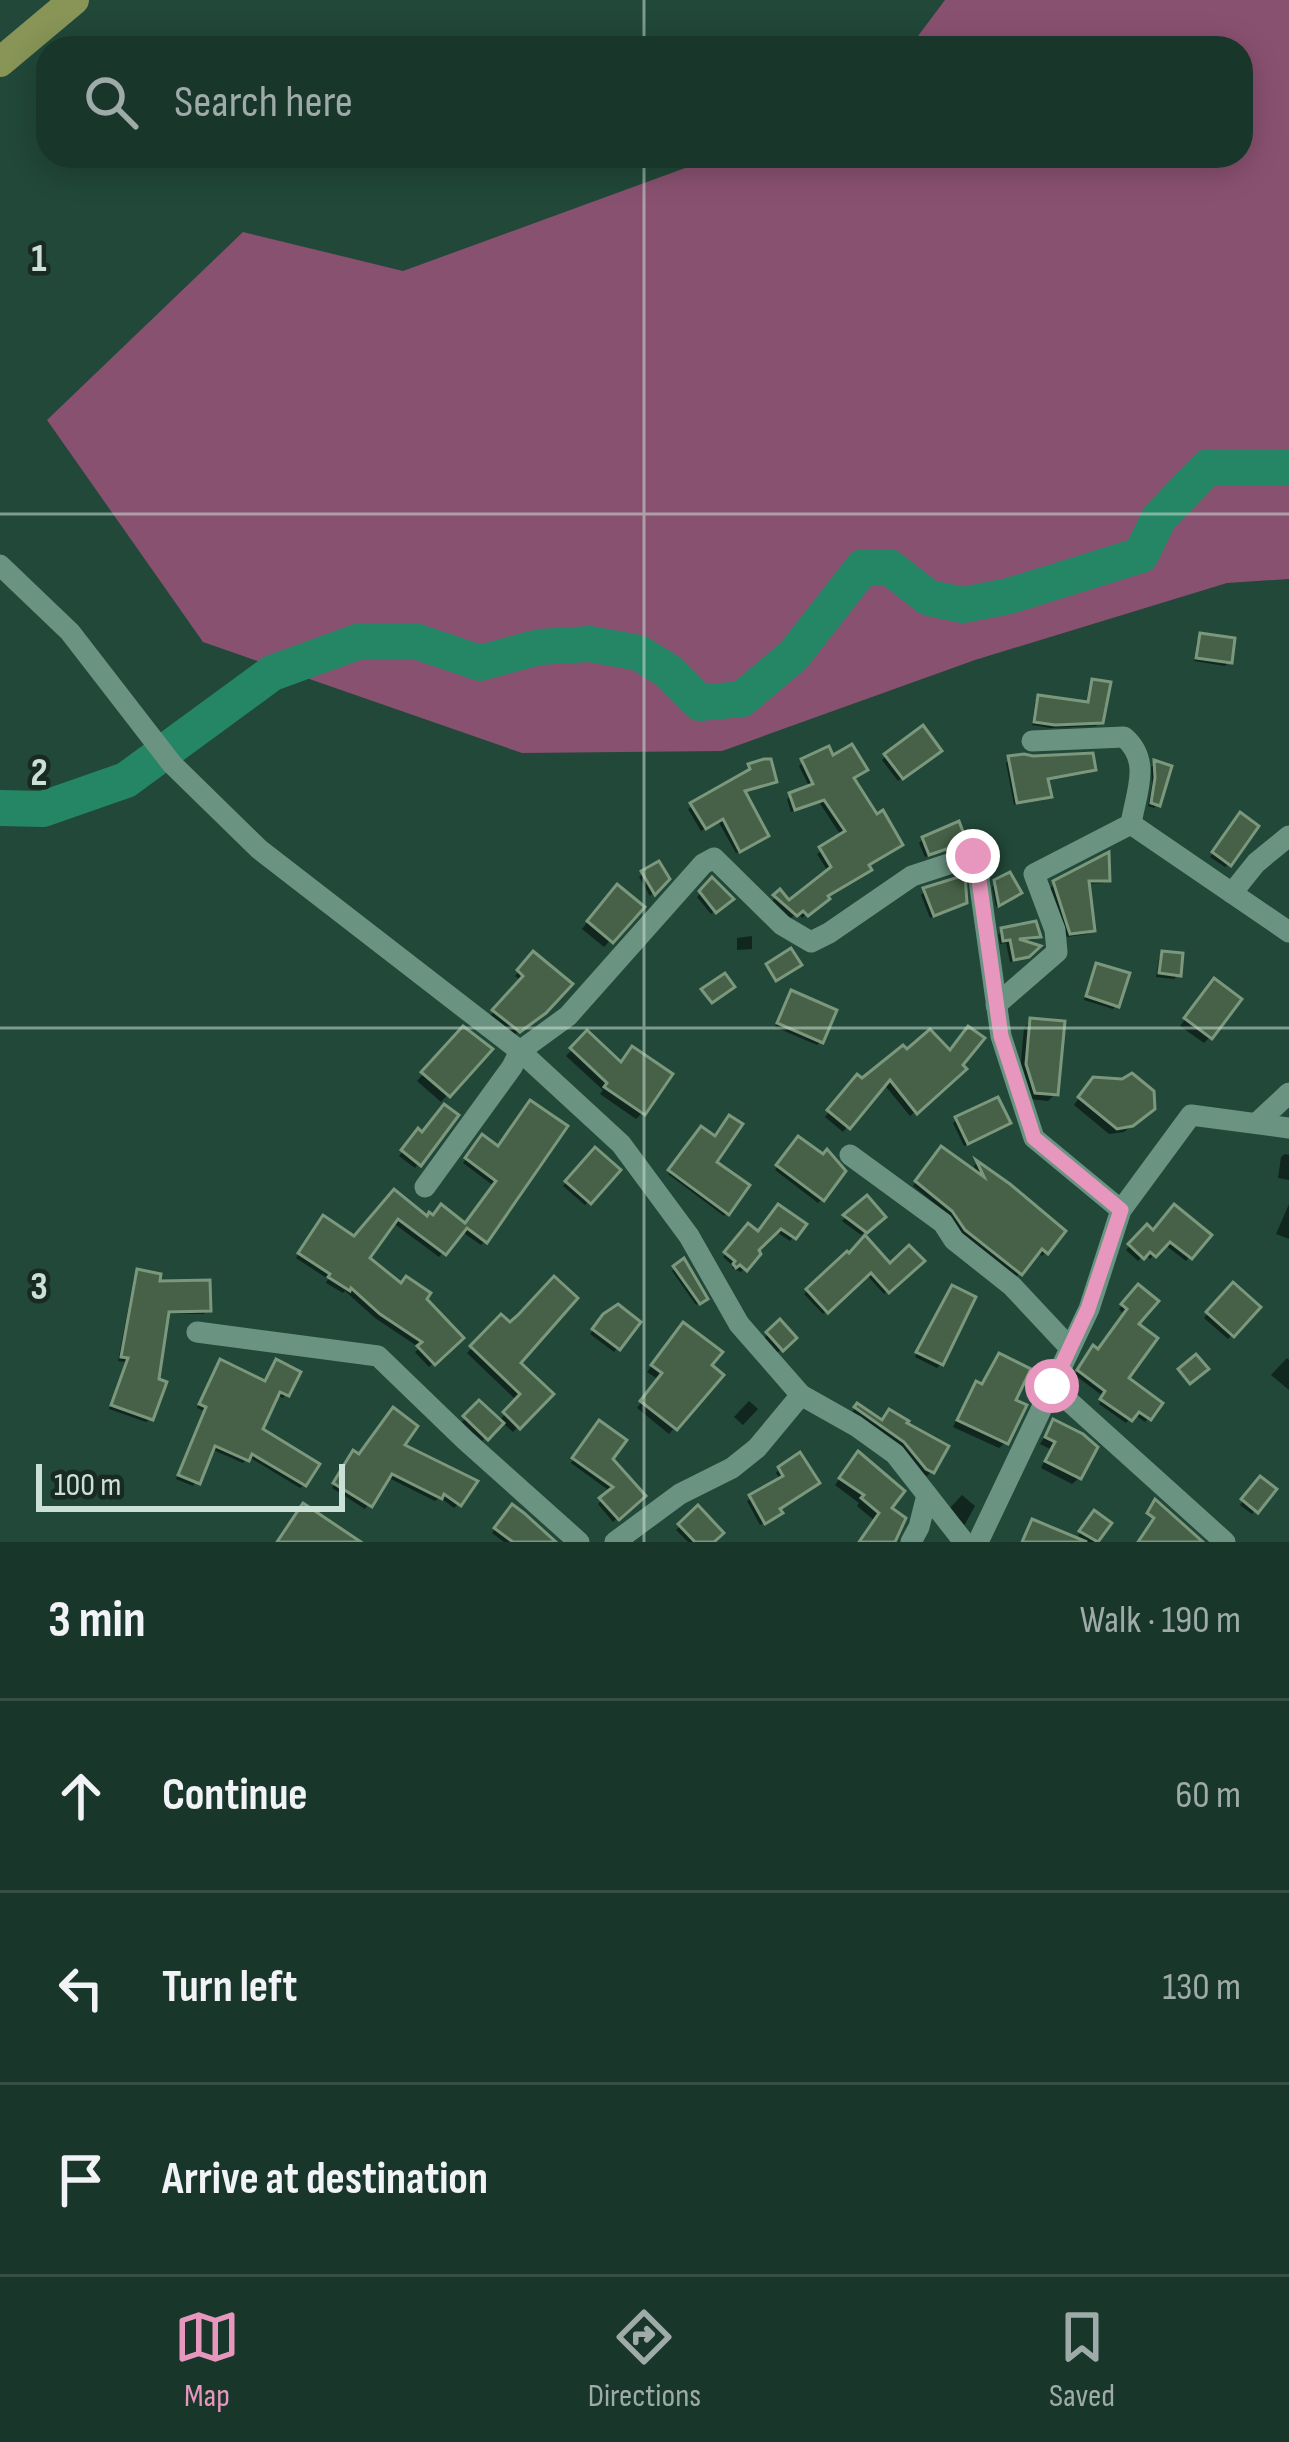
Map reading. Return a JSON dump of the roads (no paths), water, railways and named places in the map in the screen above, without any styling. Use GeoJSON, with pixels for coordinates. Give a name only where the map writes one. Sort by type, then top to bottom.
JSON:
{"type":"FeatureCollection","features":[{"type":"Feature","properties":{"kind":"main road"},"geometry":{"type":"LineString","coordinates":[[0,62],[74,0]]}},
{"type":"Feature","properties":{"kind":"street"},"geometry":{"type":"LineString","coordinates":[[0,565],[70,632],[172,764],[260,849],[520,1051],[622,1144],[689,1237],[739,1324],[801,1395],[896,1454],[964,1542]]}},
{"type":"Feature","properties":{"kind":"street"},"geometry":{"type":"LineString","coordinates":[[1032,741],[1124,736],[1135,746],[1142,763],[1131,824]]}},
{"type":"Feature","properties":{"kind":"street"},"geometry":{"type":"LineString","coordinates":[[1131,824],[1289,932]]}},
{"type":"Feature","properties":{"kind":"street"},"geometry":{"type":"LineString","coordinates":[[996,1005],[1058,952],[1055,930],[1034,874],[1131,824]]}},
{"type":"Feature","properties":{"kind":"street"},"geometry":{"type":"LineString","coordinates":[[1232,893],[1256,863],[1289,836]]}},
{"type":"Feature","properties":{"kind":"street"},"geometry":{"type":"LineString","coordinates":[[424,1186],[520,1051],[568,1016],[620,954],[714,857],[782,926],[812,942],[911,876],[973,856],[980,866],[1001,1036],[1034,1138],[1121,1210]]}},
{"type":"Feature","properties":{"kind":"street"},"geometry":{"type":"LineString","coordinates":[[1258,1123],[1289,1093]]}},
{"type":"Feature","properties":{"kind":"street"},"geometry":{"type":"LineString","coordinates":[[978,1542],[1088,1309],[1121,1210],[1191,1115],[1289,1128]]}},
{"type":"Feature","properties":{"kind":"street"},"geometry":{"type":"LineString","coordinates":[[850,1156],[943,1223],[954,1240],[1012,1286],[1070,1348]]}},
{"type":"Feature","properties":{"kind":"street"},"geometry":{"type":"LineString","coordinates":[[197,1332],[378,1356],[579,1542]]}},
{"type":"Feature","properties":{"kind":"street"},"geometry":{"type":"LineString","coordinates":[[1052,1386],[1225,1542]]}},
{"type":"Feature","properties":{"kind":"street"},"geometry":{"type":"LineString","coordinates":[[615,1542],[680,1494],[732,1468],[758,1448],[801,1395]]}},
{"type":"Feature","properties":{"kind":"street"},"geometry":{"type":"LineString","coordinates":[[911,1542],[927,1495]]}},
{"type":"Feature","properties":{"kind":"waterway"},"geometry":{"type":"LineString","coordinates":[[0,808],[43,809],[126,780],[272,673],[360,641],[415,641],[480,663],[539,647],[590,644],[639,653],[668,671],[700,703],[742,699],[794,655],[863,567],[889,567],[929,598],[963,605],[1009,596],[1141,555],[1159,518],[1208,467],[1289,467]]}}]}
